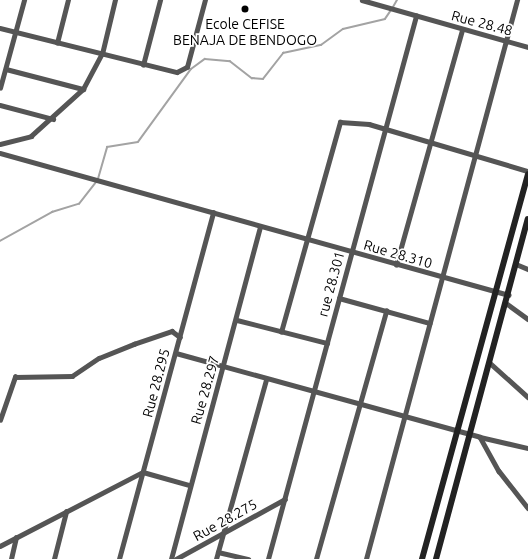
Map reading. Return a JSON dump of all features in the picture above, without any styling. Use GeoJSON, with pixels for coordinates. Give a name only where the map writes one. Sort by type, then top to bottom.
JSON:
{"type":"FeatureCollection","features":[{"type":"Feature","properties":{"kind":"main road"},"geometry":{"type":"LineString","coordinates":[[422,559],[455,431],[528,174]]}},
{"type":"Feature","properties":{"kind":"main road"},"geometry":{"type":"LineString","coordinates":[[436,559],[468,435],[509,295],[528,219]]}},
{"type":"Feature","properties":{"kind":"street"},"geometry":{"type":"LineString","coordinates":[[0,88],[24,0]]}},
{"type":"Feature","properties":{"kind":"street"},"geometry":{"type":"LineString","coordinates":[[57,43],[68,0]]}},
{"type":"Feature","properties":{"kind":"street"},"geometry":{"type":"LineString","coordinates":[[0,144],[31,136],[53,119],[83,89],[102,54],[115,0]]}},
{"type":"Feature","properties":{"kind":"street"},"geometry":{"type":"LineString","coordinates":[[143,65],[160,0]]}},
{"type":"Feature","properties":{"kind":"street"},"geometry":{"type":"LineString","coordinates":[[0,28],[143,65],[177,72],[184,70],[205,0]]}},
{"type":"Feature","properties":{"kind":"street","name":"Rue 28.48"},"geometry":{"type":"LineString","coordinates":[[364,0],[462,30],[528,47]]}},
{"type":"Feature","properties":{"kind":"street"},"geometry":{"type":"LineString","coordinates":[[366,559],[517,0]]}},
{"type":"Feature","properties":{"kind":"street","name":"rue 28.301"},"geometry":{"type":"LineString","coordinates":[[268,559],[416,16]]}},
{"type":"Feature","properties":{"kind":"street"},"geometry":{"type":"LineString","coordinates":[[396,265],[432,144],[462,30]]}},
{"type":"Feature","properties":{"kind":"street"},"geometry":{"type":"LineString","coordinates":[[6,69],[83,89]]}},
{"type":"Feature","properties":{"kind":"street"},"geometry":{"type":"LineString","coordinates":[[0,104],[53,119]]}},
{"type":"Feature","properties":{"kind":"street"},"geometry":{"type":"LineString","coordinates":[[281,332],[305,239],[338,125],[354,121],[528,171]]}},
{"type":"Feature","properties":{"kind":"street","name":"Rue 28.310"},"geometry":{"type":"LineString","coordinates":[[0,153],[91,177],[396,265],[509,295]]}},
{"type":"Feature","properties":{"kind":"street","name":"Rue 28.295"},"geometry":{"type":"LineString","coordinates":[[119,559],[213,213]]}},
{"type":"Feature","properties":{"kind":"street","name":"Rue 28.297"},"geometry":{"type":"LineString","coordinates":[[171,559],[188,484],[237,320],[260,227]]}},
{"type":"Feature","properties":{"kind":"street"},"geometry":{"type":"LineString","coordinates":[[516,264],[528,269]]}},
{"type":"Feature","properties":{"kind":"street"},"geometry":{"type":"LineString","coordinates":[[339,298],[430,323]]}},
{"type":"Feature","properties":{"kind":"street"},"geometry":{"type":"LineString","coordinates":[[506,303],[528,318]]}},
{"type":"Feature","properties":{"kind":"street"},"geometry":{"type":"LineString","coordinates":[[316,559],[361,405],[386,311]]}},
{"type":"Feature","properties":{"kind":"street"},"geometry":{"type":"LineString","coordinates":[[237,320],[326,343]]}},
{"type":"Feature","properties":{"kind":"street"},"geometry":{"type":"LineString","coordinates":[[0,420],[11,379],[17,376],[47,378],[72,376],[99,358],[134,344],[172,331],[180,337]]}},
{"type":"Feature","properties":{"kind":"street"},"geometry":{"type":"LineString","coordinates":[[176,353],[223,368],[405,418],[468,435],[528,448]]}},
{"type":"Feature","properties":{"kind":"street"},"geometry":{"type":"LineString","coordinates":[[490,363],[528,397]]}},
{"type":"Feature","properties":{"kind":"street"},"geometry":{"type":"LineString","coordinates":[[216,559],[266,380]]}},
{"type":"Feature","properties":{"kind":"street"},"geometry":{"type":"LineString","coordinates":[[480,437],[499,471],[528,508]]}},
{"type":"Feature","properties":{"kind":"street"},"geometry":{"type":"LineString","coordinates":[[0,546],[142,472],[188,484]]}},
{"type":"Feature","properties":{"kind":"street","name":"Rue 28.275"},"geometry":{"type":"LineString","coordinates":[[176,559],[222,536],[285,499]]}},
{"type":"Feature","properties":{"kind":"street"},"geometry":{"type":"LineString","coordinates":[[54,559],[66,512]]}},
{"type":"Feature","properties":{"kind":"street"},"geometry":{"type":"LineString","coordinates":[[11,559],[16,538]]}},
{"type":"Feature","properties":{"kind":"street"},"geometry":{"type":"LineString","coordinates":[[218,552],[248,559]]}},
{"type":"Feature","properties":{"kind":"waterway"},"geometry":{"type":"LineString","coordinates":[[393,7],[397,0]]}},
{"type":"Feature","properties":{"kind":"waterway"},"geometry":{"type":"LineString","coordinates":[[98,179],[107,147],[138,142],[191,69],[205,59],[230,61],[252,78],[263,79],[283,53],[321,45],[343,29],[385,19],[391,10]]}},
{"type":"Feature","properties":{"kind":"waterway"},"geometry":{"type":"LineString","coordinates":[[0,241],[52,212],[79,204],[96,182]]}},
{"type":"Feature","properties":{"kind":"place","name":"Ecole CEFISE BENAJA DE BENDOGO"},"geometry":{"type":"Point","coordinates":[245,9]}}]}
